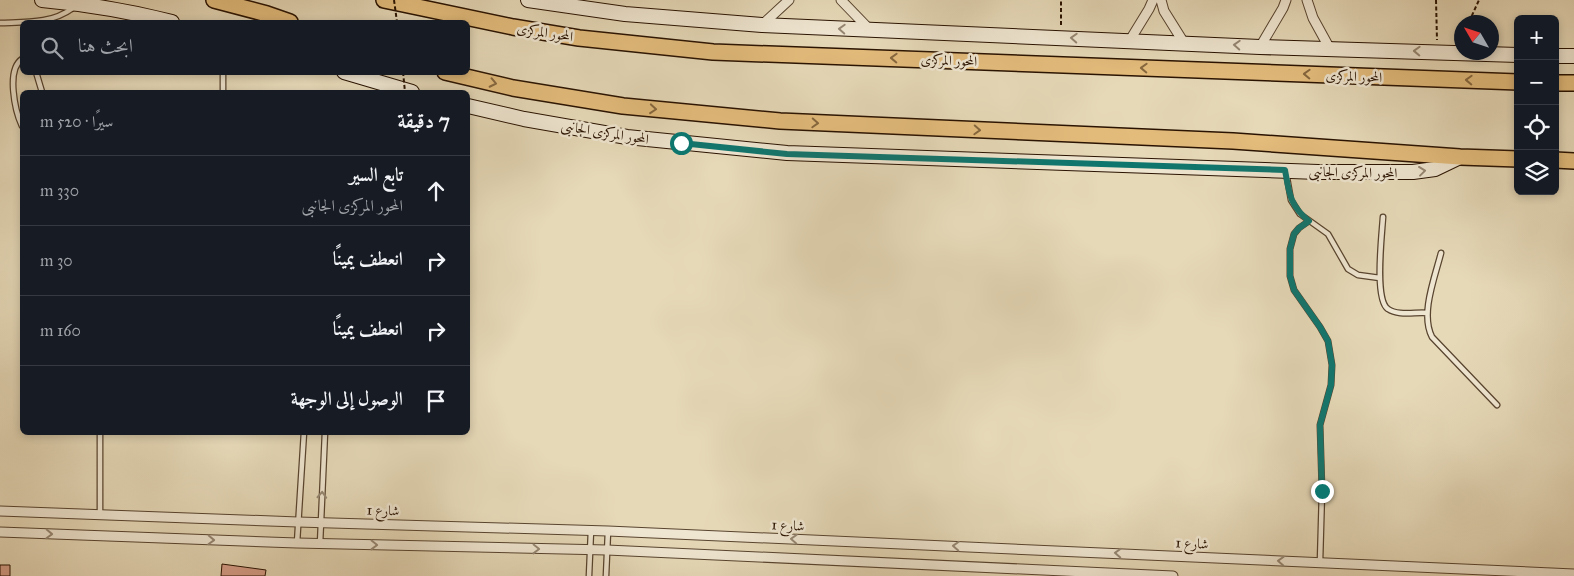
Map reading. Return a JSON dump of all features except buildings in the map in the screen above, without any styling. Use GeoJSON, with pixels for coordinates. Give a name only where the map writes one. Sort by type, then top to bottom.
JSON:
{"type":"FeatureCollection","features":[{"type":"Feature","properties":{"kind":"highway"},"geometry":{"type":"LineString","coordinates":[[214,0],[284,20]]}},
{"type":"Feature","properties":{"kind":"highway","name":"المحور المركزى"},"geometry":{"type":"LineString","coordinates":[[384,0],[514,27],[579,38],[713,52],[1514,82]]}},
{"type":"Feature","properties":{"kind":"highway"},"geometry":{"type":"LineString","coordinates":[[458,75],[513,88],[623,106],[780,121],[1233,141],[1460,157],[1514,159]]}},
{"type":"Feature","properties":{"kind":"highway"},"geometry":{"type":"LineString","coordinates":[[1559,82],[1574,83]]}},
{"type":"Feature","properties":{"kind":"highway"},"geometry":{"type":"LineString","coordinates":[[1559,160],[1574,161]]}},
{"type":"Feature","properties":{"kind":"main road"},"geometry":{"type":"LineString","coordinates":[[42,0],[78,4],[164,20]]}},
{"type":"Feature","properties":{"kind":"main road"},"geometry":{"type":"LineString","coordinates":[[528,0],[625,14],[762,25],[1260,47],[1514,55]]}},
{"type":"Feature","properties":{"kind":"main road"},"geometry":{"type":"LineString","coordinates":[[1559,56],[1574,56]]}},
{"type":"Feature","properties":{"kind":"main road"},"geometry":{"type":"LineString","coordinates":[[354,75],[405,90]]}},
{"type":"Feature","properties":{"kind":"main road","name":"المحور المركزى الجانبى"},"geometry":{"type":"LineString","coordinates":[[470,106],[524,119],[627,137],[787,154],[1285,170],[1424,172],[1444,166],[1460,157]]}},
{"type":"Feature","properties":{"kind":"street"},"geometry":{"type":"LineString","coordinates":[[762,25],[789,0]]}},
{"type":"Feature","properties":{"kind":"street"},"geometry":{"type":"LineString","coordinates":[[841,0],[870,30]]}},
{"type":"Feature","properties":{"kind":"street"},"geometry":{"type":"LineString","coordinates":[[1130,40],[1153,0]]}},
{"type":"Feature","properties":{"kind":"street"},"geometry":{"type":"LineString","coordinates":[[1161,0],[1168,18],[1184,43]]}},
{"type":"Feature","properties":{"kind":"street"},"geometry":{"type":"LineString","coordinates":[[1260,47],[1286,0]]}},
{"type":"Feature","properties":{"kind":"street"},"geometry":{"type":"LineString","coordinates":[[1307,0],[1313,18],[1330,49]]}},
{"type":"Feature","properties":{"kind":"street","name":"شارع 1"},"geometry":{"type":"LineString","coordinates":[[0,511],[591,530],[1574,574]]}},
{"type":"Feature","properties":{"kind":"street"},"geometry":{"type":"LineString","coordinates":[[0,532],[320,544],[607,550],[1173,576]]}},
{"type":"Feature","properties":{"kind":"lane"},"geometry":{"type":"LineString","coordinates":[[46,20],[55,18],[78,4]]}},
{"type":"Feature","properties":{"kind":"lane"},"geometry":{"type":"LineString","coordinates":[[0,23],[20,24]]}},
{"type":"Feature","properties":{"kind":"lane"},"geometry":{"type":"LineString","coordinates":[[20,60],[17,62],[14,75],[16,110],[20,121]]}},
{"type":"Feature","properties":{"kind":"lane"},"geometry":{"type":"LineString","coordinates":[[37,75],[41,90]]}},
{"type":"Feature","properties":{"kind":"lane"},"geometry":{"type":"LineString","coordinates":[[223,75],[223,90]]}},
{"type":"Feature","properties":{"kind":"lane"},"geometry":{"type":"LineString","coordinates":[[1285,170],[1291,200],[1300,214],[1328,234],[1348,269],[1358,275],[1380,278]]}},
{"type":"Feature","properties":{"kind":"lane"},"geometry":{"type":"LineString","coordinates":[[1382,217],[1380,278],[1382,301],[1386,308],[1395,312],[1427,312]]}},
{"type":"Feature","properties":{"kind":"lane"},"geometry":{"type":"LineString","coordinates":[[1309,221],[1294,234],[1290,249],[1290,276],[1294,290],[1328,341],[1332,365],[1331,385],[1320,425],[1322,491],[1320,562]]}},
{"type":"Feature","properties":{"kind":"lane"},"geometry":{"type":"LineString","coordinates":[[1440,253],[1427,312],[1427,328],[1432,336],[1497,405]]}},
{"type":"Feature","properties":{"kind":"lane"},"geometry":{"type":"LineString","coordinates":[[100,435],[100,515]]}},
{"type":"Feature","properties":{"kind":"lane"},"geometry":{"type":"LineString","coordinates":[[297,543],[304,435]]}},
{"type":"Feature","properties":{"kind":"lane"},"geometry":{"type":"LineString","coordinates":[[320,544],[325,435]]}},
{"type":"Feature","properties":{"kind":"lane"},"geometry":{"type":"LineString","coordinates":[[589,576],[591,530]]}},
{"type":"Feature","properties":{"kind":"lane"},"geometry":{"type":"LineString","coordinates":[[606,576],[608,531]]}},
{"type":"Feature","properties":{"kind":"path"},"geometry":{"type":"LineString","coordinates":[[394,0],[397,20]]}},
{"type":"Feature","properties":{"kind":"path"},"geometry":{"type":"LineString","coordinates":[[1061,37],[1062,0]]}},
{"type":"Feature","properties":{"kind":"path"},"geometry":{"type":"LineString","coordinates":[[1436,0],[1437,52]]}},
{"type":"Feature","properties":{"kind":"path"},"geometry":{"type":"LineString","coordinates":[[1472,15],[1479,0]]}},
{"type":"Feature","properties":{"kind":"path"},"geometry":{"type":"LineString","coordinates":[[403,75],[406,90]]}},
{"type":"Feature","properties":{"kind":"route"},"geometry":{"type":"LineString","coordinates":[[681,143],[787,154],[1285,170],[1291,200],[1300,214],[1309,221],[1294,234],[1290,249],[1290,276],[1294,290],[1328,341],[1332,365],[1331,385],[1320,425],[1322,491]]}}]}
